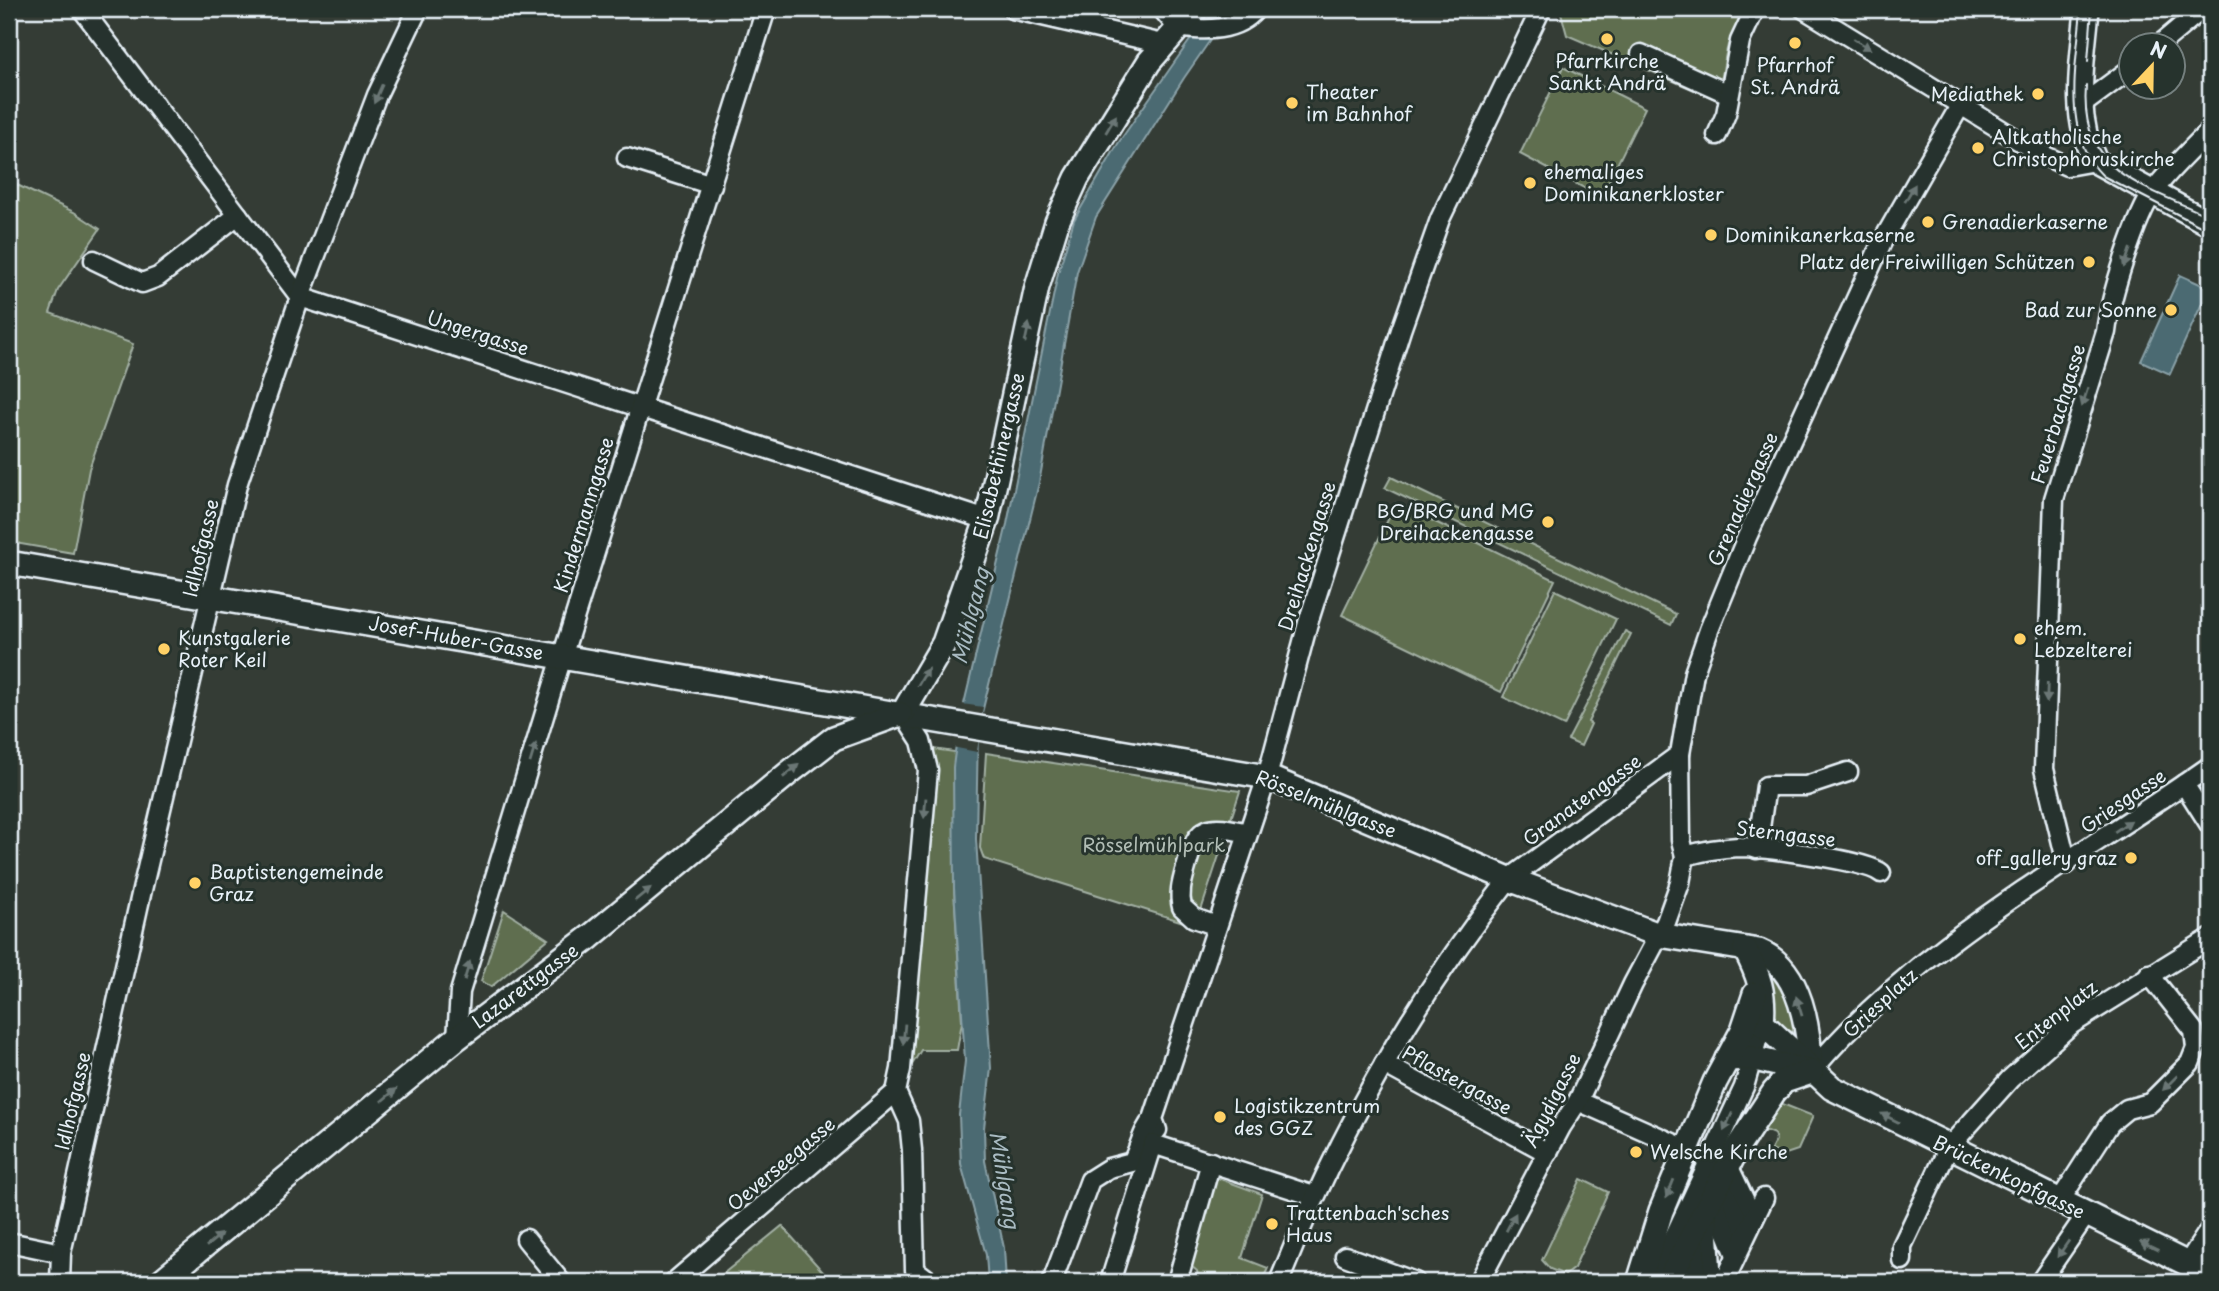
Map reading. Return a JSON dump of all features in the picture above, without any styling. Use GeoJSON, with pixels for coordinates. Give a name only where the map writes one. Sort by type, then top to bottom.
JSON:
{"type":"FeatureCollection","features":[{"type":"Feature","properties":{"kind":"main road"},"geometry":{"type":"LineString","coordinates":[[2087,9],[2080,107],[2088,147],[2095,161],[2210,224]]}},
{"type":"Feature","properties":{"kind":"main road","name":"Elisabethinergasse"},"geometry":{"type":"LineString","coordinates":[[903,713],[944,642],[987,520],[1037,287],[1056,222],[1077,177],[1179,24]]}},
{"type":"Feature","properties":{"kind":"main road","name":"Josef-Huber-Gasse"},"geometry":{"type":"LineString","coordinates":[[9,563],[903,713]]}},
{"type":"Feature","properties":{"kind":"main road","name":"Rösselmühlgasse"},"geometry":{"type":"LineString","coordinates":[[903,713],[1267,777],[1509,879],[1659,935],[1740,948]]}},
{"type":"Feature","properties":{"kind":"main road","name":"Lazarettgasse"},"geometry":{"type":"LineString","coordinates":[[160,1282],[457,1038],[590,937],[828,743],[903,713]]}},
{"type":"Feature","properties":{"kind":"main road"},"geometry":{"type":"LineString","coordinates":[[1740,948],[1758,974],[1764,999],[1762,1023],[1790,1046],[1811,1072]]}},
{"type":"Feature","properties":{"kind":"main road"},"geometry":{"type":"LineString","coordinates":[[1740,948],[1774,957],[1791,979],[1810,1040],[1811,1072]]}},
{"type":"Feature","properties":{"kind":"main road"},"geometry":{"type":"LineString","coordinates":[[1639,1282],[1661,1211],[1686,1149],[1754,1003],[1758,974]]}},
{"type":"Feature","properties":{"kind":"main road"},"geometry":{"type":"LineString","coordinates":[[1727,1059],[1751,1058],[1811,1072]]}},
{"type":"Feature","properties":{"kind":"main road","name":"Brückenkopfgasse"},"geometry":{"type":"LineString","coordinates":[[1811,1072],[1832,1088],[2086,1216],[2210,1275]]}},
{"type":"Feature","properties":{"kind":"main road","name":"Griesplatz"},"geometry":{"type":"LineString","coordinates":[[1668,1282],[1717,1187],[1774,1092],[1784,1081],[1811,1072]]}},
{"type":"Feature","properties":{"kind":"street"},"geometry":{"type":"LineString","coordinates":[[82,9],[300,297]]}},
{"type":"Feature","properties":{"kind":"street","name":"Idlhofgasse"},"geometry":{"type":"LineString","coordinates":[[60,1282],[61,1253],[237,485],[300,297],[377,95],[418,9]]}},
{"type":"Feature","properties":{"kind":"street","name":"Kindermanngasse"},"geometry":{"type":"LineString","coordinates":[[457,1038],[460,992],[562,656],[766,9]]}},
{"type":"Feature","properties":{"kind":"street"},"geometry":{"type":"LineString","coordinates":[[1013,9],[1228,26],[1238,25],[1256,9]]}},
{"type":"Feature","properties":{"kind":"street","name":"Dreihackengasse"},"geometry":{"type":"LineString","coordinates":[[1052,1282],[1090,1180],[1109,1168],[1132,1163],[1146,1127],[1155,1125],[1267,777],[1323,572],[1440,219],[1541,9]]}},
{"type":"Feature","properties":{"kind":"street"},"geometry":{"type":"LineString","coordinates":[[1717,135],[1726,114],[1740,41],[1755,9]]}},
{"type":"Feature","properties":{"kind":"street"},"geometry":{"type":"LineString","coordinates":[[1804,9],[1961,106],[2067,166],[2095,161]]}},
{"type":"Feature","properties":{"kind":"street"},"geometry":{"type":"LineString","coordinates":[[2175,32],[2202,9]]}},
{"type":"Feature","properties":{"kind":"street"},"geometry":{"type":"LineString","coordinates":[[1641,54],[1729,94]]}},
{"type":"Feature","properties":{"kind":"street"},"geometry":{"type":"LineString","coordinates":[[2080,107],[2118,78]]}},
{"type":"Feature","properties":{"kind":"street","name":"Grenadiergasse"},"geometry":{"type":"LineString","coordinates":[[1659,935],[1680,883],[1685,856],[1681,840],[1680,754],[1694,673],[1709,630],[1846,319],[1892,225],[1961,106]]}},
{"type":"Feature","properties":{"kind":"street","name":"Feuerbachgasse"},"geometry":{"type":"LineString","coordinates":[[2067,864],[2044,769],[2054,499],[2106,332],[2109,311],[2152,194],[2210,130]]}},
{"type":"Feature","properties":{"kind":"street"},"geometry":{"type":"LineString","coordinates":[[627,159],[712,185]]}},
{"type":"Feature","properties":{"kind":"street"},"geometry":{"type":"LineString","coordinates":[[94,261],[142,283],[158,277],[238,215]]}},
{"type":"Feature","properties":{"kind":"street","name":"Ungergasse"},"geometry":{"type":"LineString","coordinates":[[300,297],[987,520]]}},
{"type":"Feature","properties":{"kind":"street"},"geometry":{"type":"LineString","coordinates":[[903,713],[921,741],[928,770],[901,1069],[896,1093],[909,1121],[915,1270],[931,1282]]}},
{"type":"Feature","properties":{"kind":"street","name":"Granatengasse"},"geometry":{"type":"LineString","coordinates":[[1279,1282],[1314,1196],[1384,1064],[1434,982],[1509,879],[1680,754]]}},
{"type":"Feature","properties":{"kind":"street","name":"Griesgasse"},"geometry":{"type":"LineString","coordinates":[[1953,939],[2210,766]]}},
{"type":"Feature","properties":{"kind":"street"},"geometry":{"type":"LineString","coordinates":[[1757,849],[1766,786],[1806,786],[1848,772]]}},
{"type":"Feature","properties":{"kind":"street"},"geometry":{"type":"LineString","coordinates":[[2184,784],[2210,825]]}},
{"type":"Feature","properties":{"kind":"street"},"geometry":{"type":"LineString","coordinates":[[1217,926],[1194,918],[1182,908],[1180,888],[1193,842],[1199,833],[1219,826],[1247,833]]}},
{"type":"Feature","properties":{"kind":"street","name":"Sterngasse"},"geometry":{"type":"LineString","coordinates":[[1685,856],[1708,849],[1757,849],[1811,855],[1877,869],[1881,873]]}},
{"type":"Feature","properties":{"kind":"street","name":"Ägydigasse"},"geometry":{"type":"LineString","coordinates":[[1479,1282],[1578,1101],[1659,935]]}},
{"type":"Feature","properties":{"kind":"street","name":"Griesplatz"},"geometry":{"type":"LineString","coordinates":[[1811,1072],[1846,1032],[1953,939]]}},
{"type":"Feature","properties":{"kind":"street","name":"Entenplatz"},"geometry":{"type":"LineString","coordinates":[[1902,1260],[1902,1246],[1949,1147],[2010,1079],[2072,1024],[2209,939]]}},
{"type":"Feature","properties":{"kind":"street"},"geometry":{"type":"LineString","coordinates":[[2059,1202],[2110,1123],[2127,1109],[2150,1103],[2190,1063],[2196,1048],[2194,1031],[2149,974]]}},
{"type":"Feature","properties":{"kind":"street"},"geometry":{"type":"LineString","coordinates":[[1653,1282],[1744,1087],[1762,1023]]}},
{"type":"Feature","properties":{"kind":"street","name":"Pflastergasse"},"geometry":{"type":"LineString","coordinates":[[1384,1064],[1548,1153]]}},
{"type":"Feature","properties":{"kind":"street","name":"Oeverseegasse"},"geometry":{"type":"LineString","coordinates":[[674,1282],[896,1093]]}},
{"type":"Feature","properties":{"kind":"street"},"geometry":{"type":"LineString","coordinates":[[1578,1101],[1686,1149]]}},
{"type":"Feature","properties":{"kind":"street"},"geometry":{"type":"LineString","coordinates":[[1114,1281],[1153,1144],[1314,1196]]}},
{"type":"Feature","properties":{"kind":"street"},"geometry":{"type":"LineString","coordinates":[[1177,1282],[1211,1162]]}},
{"type":"Feature","properties":{"kind":"street"},"geometry":{"type":"LineString","coordinates":[[1717,1187],[1749,1226]]}},
{"type":"Feature","properties":{"kind":"street"},"geometry":{"type":"LineString","coordinates":[[1717,1187],[1736,1255]]}},
{"type":"Feature","properties":{"kind":"street"},"geometry":{"type":"LineString","coordinates":[[1712,1282],[1717,1187]]}},
{"type":"Feature","properties":{"kind":"street"},"geometry":{"type":"LineString","coordinates":[[1724,1282],[1764,1198]]}},
{"type":"Feature","properties":{"kind":"street"},"geometry":{"type":"LineString","coordinates":[[2040,1282],[2086,1216]]}},
{"type":"Feature","properties":{"kind":"street"},"geometry":{"type":"LineString","coordinates":[[2187,1265],[2210,1229]]}},
{"type":"Feature","properties":{"kind":"street"},"geometry":{"type":"LineString","coordinates":[[1695,1230],[1696,1282]]}},
{"type":"Feature","properties":{"kind":"street"},"geometry":{"type":"LineString","coordinates":[[526,1239],[561,1282]]}},
{"type":"Feature","properties":{"kind":"street"},"geometry":{"type":"LineString","coordinates":[[9,1242],[61,1253]]}},
{"type":"Feature","properties":{"kind":"street"},"geometry":{"type":"LineString","coordinates":[[1345,1256],[1415,1282]]}},
{"type":"Feature","properties":{"kind":"green space"},"geometry":{"type":"Polygon","coordinates":[[[1560,9],[1747,9],[1730,39],[1715,99],[1567,35],[1560,9]]]}},
{"type":"Feature","properties":{"kind":"green space"},"geometry":{"type":"Polygon","coordinates":[[[1563,67],[1645,108],[1601,197],[1520,154],[1563,67]]]}},
{"type":"Feature","properties":{"kind":"green space"},"geometry":{"type":"Polygon","coordinates":[[[15,184],[74,212],[100,229],[58,290],[50,313],[133,344],[89,469],[73,553],[9,542],[9,191],[15,184]]]}},
{"type":"Feature","properties":{"kind":"green space"},"geometry":{"type":"Polygon","coordinates":[[[1391,477],[1676,614],[1671,625],[1385,488],[1391,477]]]}},
{"type":"Feature","properties":{"kind":"green space"},"geometry":{"type":"Polygon","coordinates":[[[1396,503],[1555,580],[1501,692],[1342,615],[1396,503]]]}},
{"type":"Feature","properties":{"kind":"green space"},"geometry":{"type":"Polygon","coordinates":[[[1555,590],[1616,619],[1564,726],[1503,697],[1555,590]]]}},
{"type":"Feature","properties":{"kind":"green space"},"geometry":{"type":"Polygon","coordinates":[[[1625,631],[1631,634],[1588,722],[1591,724],[1581,746],[1568,740],[1625,631]]]}},
{"type":"Feature","properties":{"kind":"green space"},"geometry":{"type":"Polygon","coordinates":[[[933,749],[955,752],[954,888],[962,1022],[957,1050],[921,1050],[907,1073],[933,749]]]}},
{"type":"Feature","properties":{"kind":"green space","name":"Rösselmühlpark"},"geometry":{"type":"Polygon","coordinates":[[[986,753],[1240,791],[1196,926],[984,859],[980,848],[986,753]]]}},
{"type":"Feature","properties":{"kind":"green space"},"geometry":{"type":"Polygon","coordinates":[[[504,910],[548,939],[491,987],[481,981],[504,910]]]}},
{"type":"Feature","properties":{"kind":"green space"},"geometry":{"type":"Polygon","coordinates":[[[1771,972],[1794,1016],[1795,1032],[1779,1024],[1775,1017],[1771,1000],[1771,972]]]}},
{"type":"Feature","properties":{"kind":"green space"},"geometry":{"type":"Polygon","coordinates":[[[1780,1103],[1813,1116],[1798,1150],[1783,1155],[1771,1150],[1776,1140],[1774,1134],[1767,1131],[1761,1133],[1757,1142],[1754,1136],[1780,1103]]]}},
{"type":"Feature","properties":{"kind":"green space"},"geometry":{"type":"Polygon","coordinates":[[[1215,1177],[1262,1194],[1242,1258],[1268,1268],[1262,1282],[1199,1282],[1197,1271],[1191,1266],[1215,1177]]]}},
{"type":"Feature","properties":{"kind":"green space"},"geometry":{"type":"Polygon","coordinates":[[[1581,1179],[1608,1192],[1574,1268],[1565,1275],[1550,1269],[1542,1260],[1581,1179]]]}},
{"type":"Feature","properties":{"kind":"green space"},"geometry":{"type":"Polygon","coordinates":[[[782,1226],[832,1282],[713,1282],[782,1226]]]}},
{"type":"Feature","properties":{"kind":"water","name":"Mühlgang"},"geometry":{"type":"Polygon","coordinates":[[[1217,9],[1237,9],[1213,36],[1184,78],[1096,217],[1077,272],[1039,483],[978,729],[976,839],[991,1068],[984,1128],[985,1161],[1004,1248],[1006,1282],[988,1282],[986,1255],[961,1164],[959,1115],[965,1061],[954,888],[953,767],[958,729],[1007,524],[1058,273],[1074,220],[1119,142],[1190,40],[1217,9]]]}},
{"type":"Feature","properties":{"kind":"water"},"geometry":{"type":"Polygon","coordinates":[[[2180,275],[2209,288],[2170,374],[2141,361],[2180,275]]]}},
{"type":"Feature","properties":{"kind":"pier"},"geometry":{"type":"Polygon","coordinates":[[[962,704],[983,707],[977,752],[952,747],[962,704]]]}},
{"type":"Feature","properties":{"kind":"tram line"},"geometry":{"type":"LineString","coordinates":[[2081,9],[2074,97],[2081,140],[2090,159],[2103,176],[2210,231]]}},
{"type":"Feature","properties":{"kind":"tram line"},"geometry":{"type":"LineString","coordinates":[[2088,61],[2092,9]]}},
{"type":"Feature","properties":{"kind":"tram line"},"geometry":{"type":"LineString","coordinates":[[2086,86],[2087,116],[2093,140],[2105,158],[2121,173],[2140,185],[2210,217]]}},
{"type":"Feature","properties":{"kind":"place","name":"Pfarrkirche Sankt Andrä"},"geometry":{"type":"Point","coordinates":[1607,39]}},
{"type":"Feature","properties":{"kind":"place","name":"Pfarrhof St. Andrä"},"geometry":{"type":"Point","coordinates":[1795,43]}},
{"type":"Feature","properties":{"kind":"place","name":"Mediathek"},"geometry":{"type":"Point","coordinates":[2038,94]}},
{"type":"Feature","properties":{"kind":"place","name":"Theater im Bahnhof"},"geometry":{"type":"Point","coordinates":[1292,103]}},
{"type":"Feature","properties":{"kind":"place","name":"Altkatholische Christophoruskirche"},"geometry":{"type":"Point","coordinates":[1978,148]}},
{"type":"Feature","properties":{"kind":"place","name":"ehemaliges Dominikanerkloster"},"geometry":{"type":"Point","coordinates":[1530,183]}},
{"type":"Feature","properties":{"kind":"place","name":"Grenadierkaserne"},"geometry":{"type":"Point","coordinates":[1928,222]}},
{"type":"Feature","properties":{"kind":"place","name":"Dominikanerkaserne"},"geometry":{"type":"Point","coordinates":[1711,235]}},
{"type":"Feature","properties":{"kind":"place","name":"Platz der Freiwilligen Schützen"},"geometry":{"type":"Point","coordinates":[2089,262]}},
{"type":"Feature","properties":{"kind":"place","name":"Bad zur Sonne"},"geometry":{"type":"Point","coordinates":[2171,310]}},
{"type":"Feature","properties":{"kind":"place","name":"BG/BRG und MG Dreihackengasse"},"geometry":{"type":"Point","coordinates":[1548,522]}},
{"type":"Feature","properties":{"kind":"place","name":"ehem. Lebzelterei"},"geometry":{"type":"Point","coordinates":[2020,639]}},
{"type":"Feature","properties":{"kind":"place","name":"Kunstgalerie Roter Keil"},"geometry":{"type":"Point","coordinates":[164,649]}},
{"type":"Feature","properties":{"kind":"place","name":"off_gallery graz"},"geometry":{"type":"Point","coordinates":[2131,858]}},
{"type":"Feature","properties":{"kind":"place","name":"Baptistengemeinde Graz"},"geometry":{"type":"Point","coordinates":[195,883]}},
{"type":"Feature","properties":{"kind":"place","name":"Logistikzentrum des GGZ"},"geometry":{"type":"Point","coordinates":[1220,1117]}},
{"type":"Feature","properties":{"kind":"place","name":"Welsche Kirche"},"geometry":{"type":"Point","coordinates":[1636,1152]}},
{"type":"Feature","properties":{"kind":"place","name":"Trattenbach'sches Haus"},"geometry":{"type":"Point","coordinates":[1272,1224]}}]}
